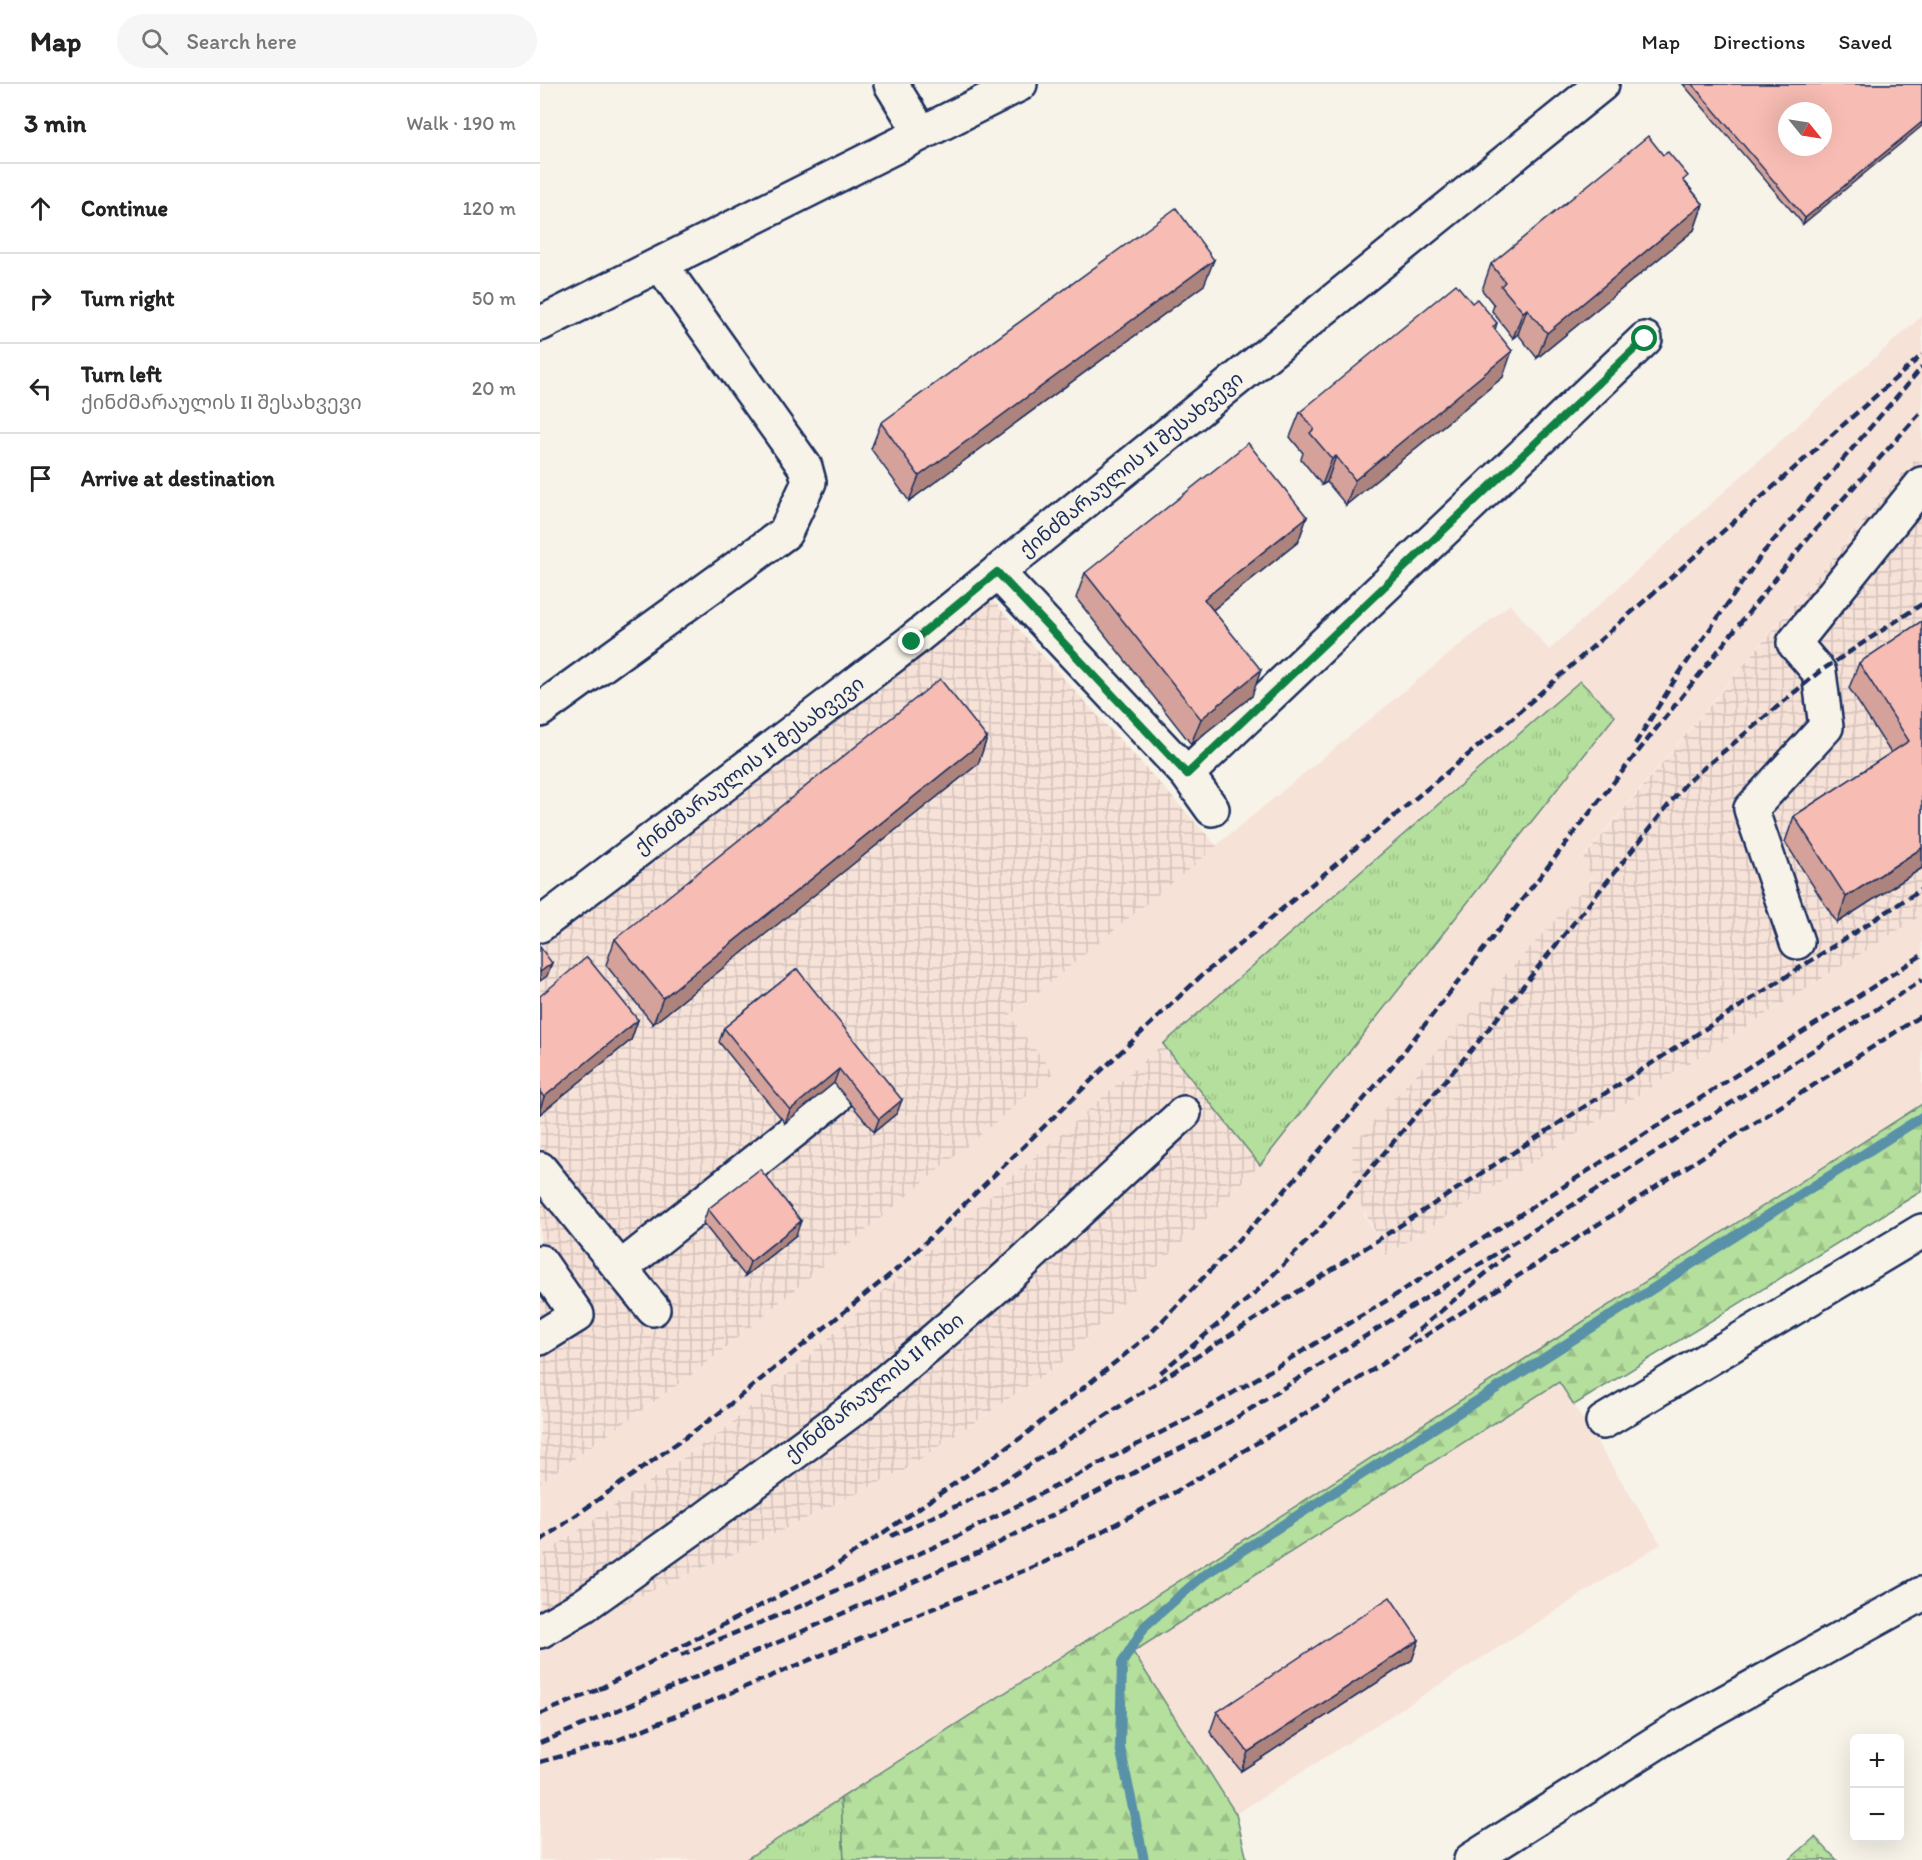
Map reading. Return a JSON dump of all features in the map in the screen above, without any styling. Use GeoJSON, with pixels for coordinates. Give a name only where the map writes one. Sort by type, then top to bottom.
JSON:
{"type":"FeatureCollection","features":[{"type":"Feature","properties":{"kind":"street"},"geometry":{"type":"LineString","coordinates":[[891,84],[921,133]]}},
{"type":"Feature","properties":{"kind":"street"},"geometry":{"type":"LineString","coordinates":[[540,324],[1020,84]]}},
{"type":"Feature","properties":{"kind":"street","name":"ქინძმარაულის II შესახვევი"},"geometry":{"type":"LineString","coordinates":[[540,925],[912,642],[1602,84]]}},
{"type":"Feature","properties":{"kind":"street"},"geometry":{"type":"LineString","coordinates":[[540,710],[785,533],[809,482],[805,467],[661,265]]}},
{"type":"Feature","properties":{"kind":"street"},"geometry":{"type":"LineString","coordinates":[[1187,774],[1645,339]]}},
{"type":"Feature","properties":{"kind":"street"},"geometry":{"type":"LineString","coordinates":[[1797,942],[1751,809],[1826,727],[1819,672],[1794,643],[1922,484]]}},
{"type":"Feature","properties":{"kind":"street"},"geometry":{"type":"LineString","coordinates":[[997,572],[1187,774],[1212,809]]}},
{"type":"Feature","properties":{"kind":"street"},"geometry":{"type":"LineString","coordinates":[[621,1268],[835,1098]]}},
{"type":"Feature","properties":{"kind":"street","name":"ქინძმარაულის II ჩიხი"},"geometry":{"type":"LineString","coordinates":[[540,1631],[583,1606],[860,1404],[1004,1280],[1184,1113]]}},
{"type":"Feature","properties":{"kind":"street"},"geometry":{"type":"LineString","coordinates":[[540,1169],[653,1309]]}},
{"type":"Feature","properties":{"kind":"street"},"geometry":{"type":"LineString","coordinates":[[1603,1422],[1922,1231]]}},
{"type":"Feature","properties":{"kind":"street"},"geometry":{"type":"LineString","coordinates":[[540,1262],[577,1315],[540,1338]]}},
{"type":"Feature","properties":{"kind":"street"},"geometry":{"type":"LineString","coordinates":[[1471,1860],[1684,1725],[1922,1594]]}},
{"type":"Feature","properties":{"kind":"shaded area"},"geometry":{"type":"Polygon","coordinates":[[[1922,316],[1922,450],[1581,860],[1594,876],[1364,1214],[1386,1255],[1922,915],[1922,1104],[745,1860],[540,1860],[540,1641],[723,1559],[905,1470],[1062,1362],[1260,1165],[1615,716],[1580,681],[725,1429],[540,1557],[540,1483],[701,1368],[1053,1073],[1009,1016],[1510,604],[1549,650],[1922,316]]]}},
{"type":"Feature","properties":{"kind":"shaded area"},"geometry":{"type":"Polygon","coordinates":[[[1922,450],[1922,915],[1386,1255],[1354,1191],[1352,1145],[1594,877],[1581,861],[1922,450]]]}},
{"type":"Feature","properties":{"kind":"shaded area"},"geometry":{"type":"Polygon","coordinates":[[[993,601],[1217,846],[1009,1016],[1054,1073],[701,1368],[540,1483],[540,941],[993,601]]]}},
{"type":"Feature","properties":{"kind":"shaded area"},"geometry":{"type":"Polygon","coordinates":[[[1163,1044],[1260,1165],[1062,1362],[905,1470],[723,1559],[540,1641],[540,1557],[725,1429],[1163,1044]]]}},
{"type":"Feature","properties":{"kind":"shaded area"},"geometry":{"type":"Polygon","coordinates":[[[1559,1382],[1661,1544],[1236,1814],[1133,1652],[1559,1382]]]}},
{"type":"Feature","properties":{"kind":"green space"},"geometry":{"type":"Polygon","coordinates":[[[1580,681],[1615,716],[1260,1165],[1163,1044],[1580,681]]]}},
{"type":"Feature","properties":{"kind":"green space"},"geometry":{"type":"Polygon","coordinates":[[[1922,1104],[1922,1191],[1574,1405],[1559,1382],[1133,1652],[1236,1814],[1247,1860],[844,1860],[841,1798],[1922,1104]]]}},
{"type":"Feature","properties":{"kind":"green space"},"geometry":{"type":"Polygon","coordinates":[[[841,1798],[844,1860],[745,1860],[841,1798]]]}},
{"type":"Feature","properties":{"kind":"green space"},"geometry":{"type":"Polygon","coordinates":[[[1815,1837],[1837,1860],[1789,1860],[1815,1837]]]}},
{"type":"Feature","properties":{"kind":"building"},"geometry":{"type":"Polygon","coordinates":[[[1692,84],[1922,84],[1922,122],[1805,218],[1692,84]]]}},
{"type":"Feature","properties":{"kind":"building"},"geometry":{"type":"Polygon","coordinates":[[[1648,136],[1663,155],[1668,152],[1688,176],[1683,180],[1703,204],[1547,333],[1527,309],[1523,312],[1501,286],[1505,282],[1491,264],[1648,136]]]}},
{"type":"Feature","properties":{"kind":"building"},"geometry":{"type":"Polygon","coordinates":[[[1176,208],[1214,260],[919,476],[881,423],[1176,208]]]}},
{"type":"Feature","properties":{"kind":"building"},"geometry":{"type":"Polygon","coordinates":[[[1456,284],[1472,303],[1477,299],[1497,323],[1493,327],[1512,351],[1355,480],[1336,456],[1332,459],[1310,433],[1314,429],[1300,412],[1456,284]]]}},
{"type":"Feature","properties":{"kind":"building"},"geometry":{"type":"Polygon","coordinates":[[[1248,443],[1307,517],[1204,599],[1261,670],[1201,719],[1085,573],[1248,443]]]}},
{"type":"Feature","properties":{"kind":"building"},"geometry":{"type":"Polygon","coordinates":[[[1922,621],[1922,848],[1846,897],[1794,816],[1909,741],[1859,663],[1922,621]]]}},
{"type":"Feature","properties":{"kind":"building"},"geometry":{"type":"Polygon","coordinates":[[[940,679],[987,738],[663,998],[615,939],[940,679]]]}},
{"type":"Feature","properties":{"kind":"building"},"geometry":{"type":"Polygon","coordinates":[[[540,947],[552,963],[540,972],[540,947]]]}},
{"type":"Feature","properties":{"kind":"building"},"geometry":{"type":"Polygon","coordinates":[[[587,957],[638,1020],[544,1097],[540,1092],[540,996],[587,957]]]}},
{"type":"Feature","properties":{"kind":"building"},"geometry":{"type":"Polygon","coordinates":[[[797,969],[902,1100],[879,1119],[839,1069],[790,1110],[724,1028],[797,969]]]}},
{"type":"Feature","properties":{"kind":"building"},"geometry":{"type":"Polygon","coordinates":[[[760,1169],[801,1221],[750,1262],[708,1209],[760,1169]]]}},
{"type":"Feature","properties":{"kind":"building"},"geometry":{"type":"Polygon","coordinates":[[[1390,1597],[1419,1640],[1248,1752],[1217,1712],[1390,1597]]]}},
{"type":"Feature","properties":{"kind":"waterway"},"geometry":{"type":"LineString","coordinates":[[1144,1860],[1120,1747],[1122,1663],[1145,1626],[1204,1575],[1922,1117]]}},
{"type":"Feature","properties":{"kind":"railway"},"geometry":{"type":"LineString","coordinates":[[540,1541],[718,1414],[903,1264],[1200,977],[1510,720],[1922,355]]}},
{"type":"Feature","properties":{"kind":"railway"},"geometry":{"type":"LineString","coordinates":[[1635,744],[1676,678],[1762,554],[1922,367]]}},
{"type":"Feature","properties":{"kind":"railway"},"geometry":{"type":"LineString","coordinates":[[599,1689],[829,1570],[1022,1437],[1148,1336],[1275,1202],[1395,1063],[1807,539],[1922,411]]}},
{"type":"Feature","properties":{"kind":"railway"},"geometry":{"type":"LineString","coordinates":[[1160,1373],[1255,1293],[1323,1225],[1478,1042],[1687,782],[1819,672],[1922,604]]}},
{"type":"Feature","properties":{"kind":"railway"},"geometry":{"type":"LineString","coordinates":[[891,1536],[987,1492],[1922,889]]}},
{"type":"Feature","properties":{"kind":"railway"},"geometry":{"type":"LineString","coordinates":[[681,1655],[806,1604],[952,1539],[1201,1412],[1391,1298],[1922,955]]}},
{"type":"Feature","properties":{"kind":"railway"},"geometry":{"type":"LineString","coordinates":[[540,1743],[781,1641],[991,1547],[1220,1428],[1548,1221],[1922,980]]}},
{"type":"Feature","properties":{"kind":"railway"},"geometry":{"type":"LineString","coordinates":[[540,1762],[613,1742],[1047,1561],[1177,1491],[1295,1420],[1922,1015]]}},
{"type":"Feature","properties":{"kind":"railway"},"geometry":{"type":"LineString","coordinates":[[1408,1339],[1511,1252]]}},
{"type":"Feature","properties":{"kind":"railway"},"geometry":{"type":"LineString","coordinates":[[540,1714],[607,1686]]}},
{"type":"Feature","properties":{"kind":"route"},"geometry":{"type":"LineString","coordinates":[[912,642],[997,572],[1187,774],[1645,339]]}}]}
